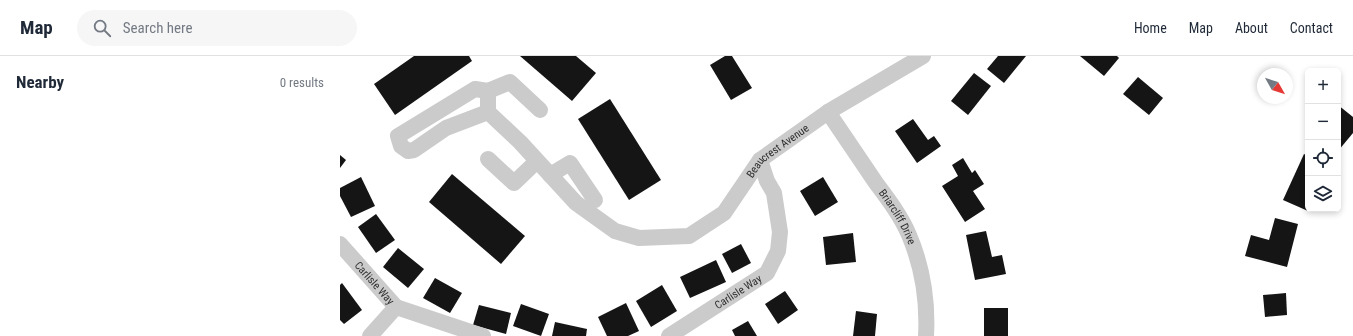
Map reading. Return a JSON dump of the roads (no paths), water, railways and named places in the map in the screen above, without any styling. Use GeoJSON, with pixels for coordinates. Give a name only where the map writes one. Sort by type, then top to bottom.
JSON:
{"type":"FeatureCollection","features":[{"type":"Feature","properties":{"kind":"street","name":"Beaucrest Avenue"},"geometry":{"type":"LineString","coordinates":[[488,112],[520,142],[576,204],[615,231],[639,238],[689,236],[724,213],[760,160],[828,112],[923,56]]}},
{"type":"Feature","properties":{"kind":"street"},"geometry":{"type":"LineString","coordinates":[[488,91],[488,112],[446,128],[414,150],[408,151],[401,146],[398,136],[475,89],[488,91],[510,82],[540,110]]}},
{"type":"Feature","properties":{"kind":"street","name":"Briarcliff Drive"},"geometry":{"type":"LineString","coordinates":[[828,112],[894,208],[908,233],[916,252],[923,280],[927,315],[926,336]]}},
{"type":"Feature","properties":{"kind":"street"},"geometry":{"type":"LineString","coordinates":[[488,159],[514,183],[537,161]]}},
{"type":"Feature","properties":{"kind":"street","name":"Carlisle Way"},"geometry":{"type":"LineString","coordinates":[[669,336],[767,273],[770,268],[778,252],[780,232],[774,193],[767,181],[760,160]]}},
{"type":"Feature","properties":{"kind":"street"},"geometry":{"type":"LineString","coordinates":[[550,175],[570,164],[595,200]]}},
{"type":"Feature","properties":{"kind":"street","name":"Carlisle Way"},"geometry":{"type":"LineString","coordinates":[[340,244],[396,306],[483,336]]}},
{"type":"Feature","properties":{"kind":"street"},"geometry":{"type":"LineString","coordinates":[[370,336],[396,306]]}}]}
